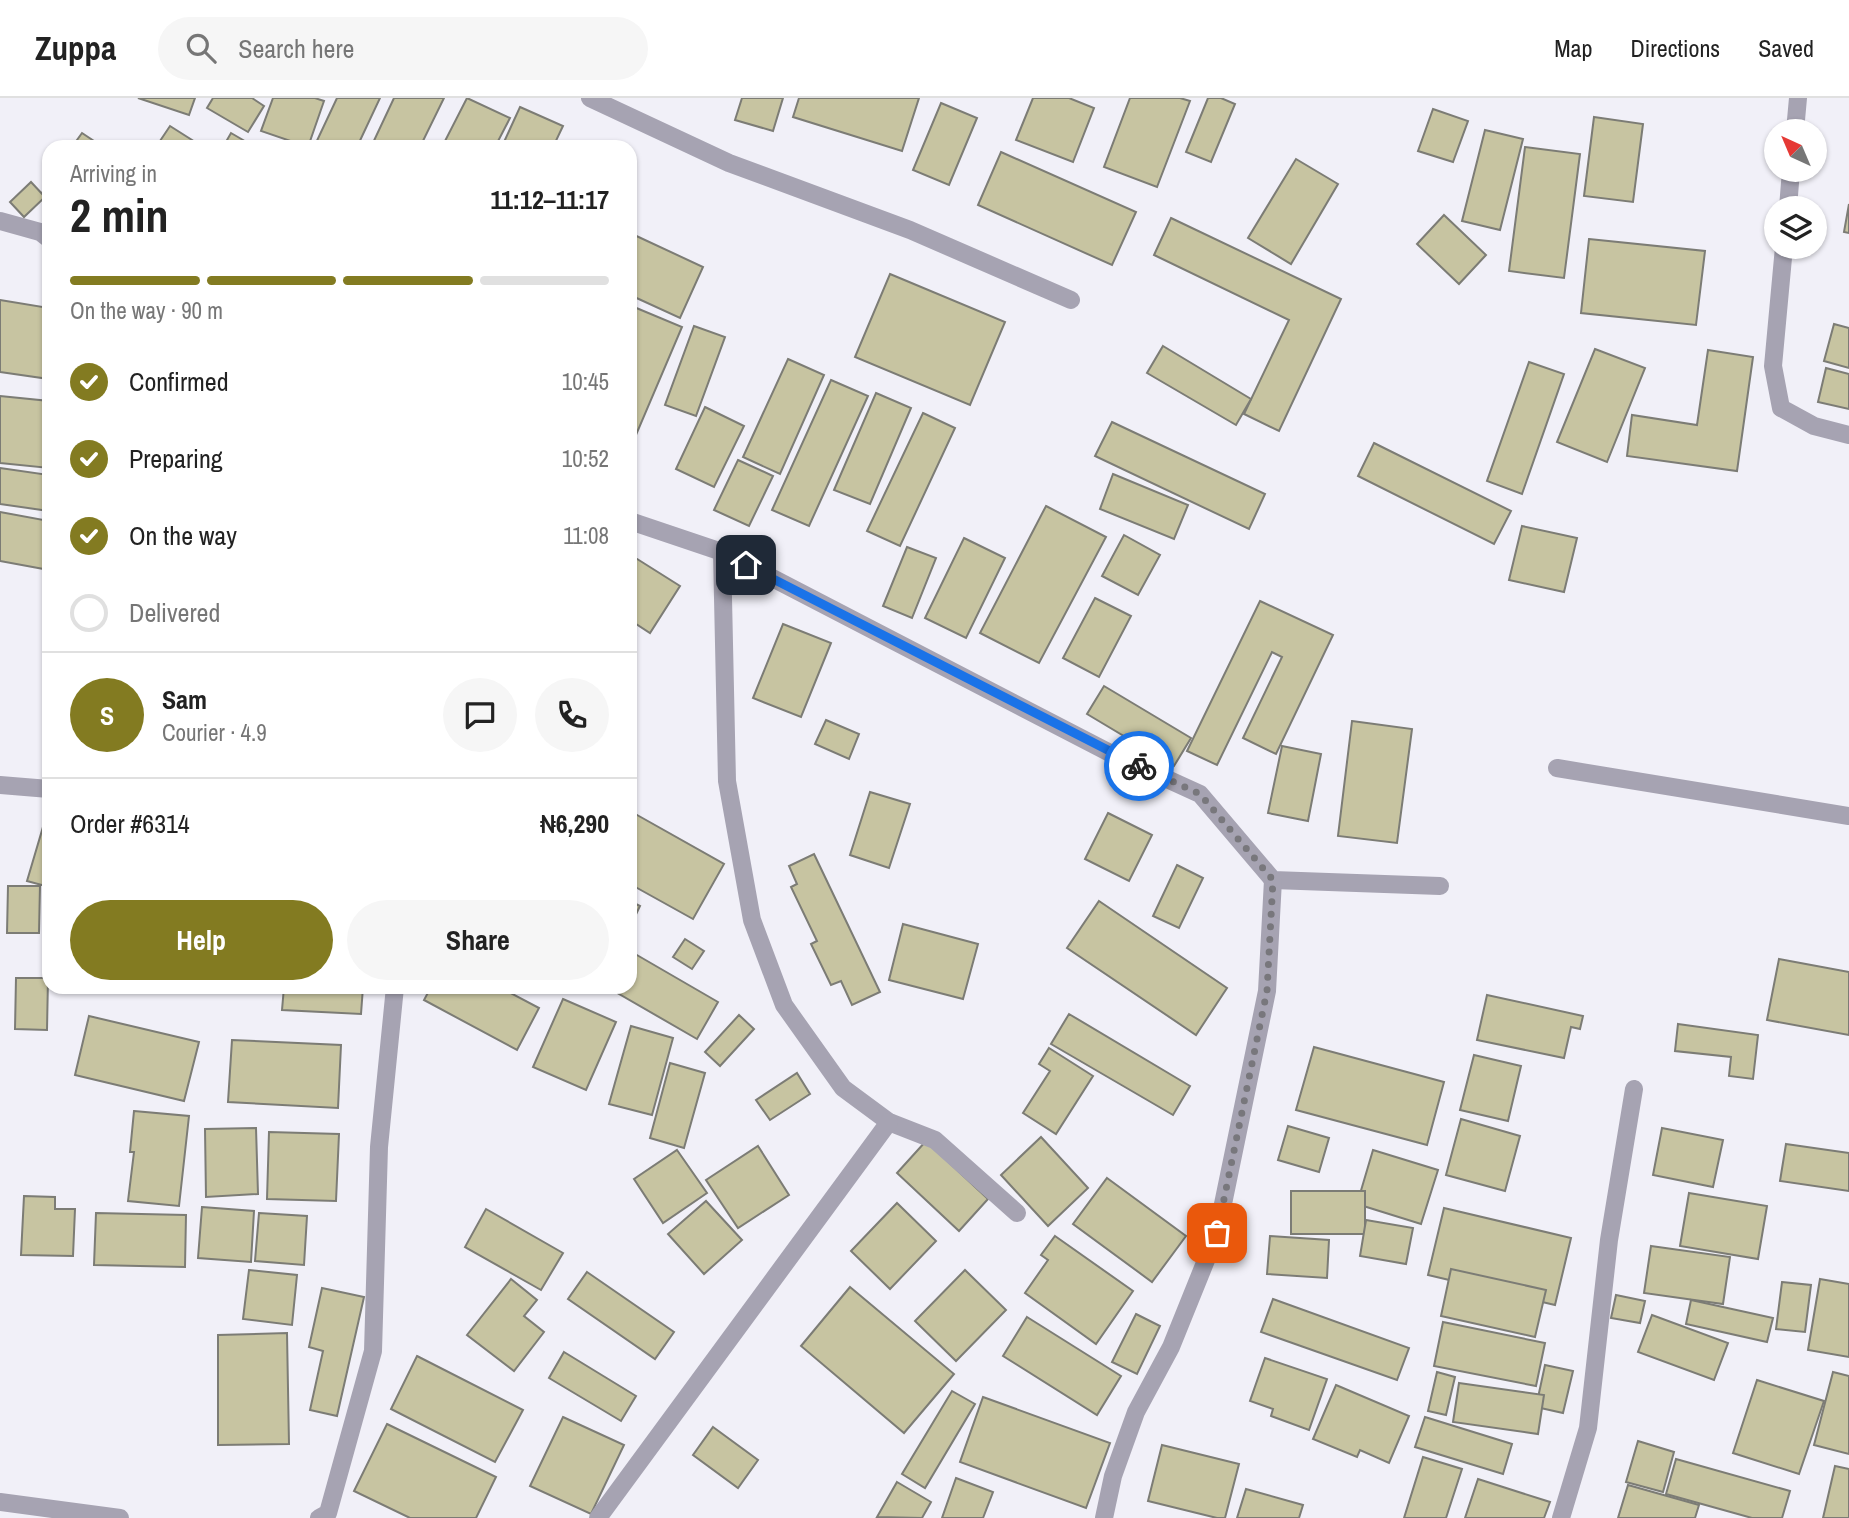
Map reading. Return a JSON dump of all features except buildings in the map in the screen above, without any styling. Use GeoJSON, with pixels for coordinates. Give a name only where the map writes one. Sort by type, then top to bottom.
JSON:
{"type":"FeatureCollection","features":[{"type":"Feature","properties":{"kind":"street"},"geometry":{"type":"LineString","coordinates":[[590,98],[729,163],[910,230],[1071,300]]}},
{"type":"Feature","properties":{"kind":"street"},"geometry":{"type":"LineString","coordinates":[[1796,119],[1798,98]]}},
{"type":"Feature","properties":{"kind":"street"},"geometry":{"type":"LineString","coordinates":[[0,221],[42,234]]}},
{"type":"Feature","properties":{"kind":"street"},"geometry":{"type":"LineString","coordinates":[[1783,259],[1773,366],[1781,408],[1814,426],[1849,435]]}},
{"type":"Feature","properties":{"kind":"street"},"geometry":{"type":"LineString","coordinates":[[637,523],[722,552],[1110,753],[1200,794],[1273,880],[1267,991],[1217,1233],[1171,1347],[1136,1412],[1113,1476],[1104,1518]]}},
{"type":"Feature","properties":{"kind":"street"},"geometry":{"type":"LineString","coordinates":[[722,552],[727,781],[752,920],[784,1005],[843,1087],[889,1122],[935,1140],[1017,1213]]}},
{"type":"Feature","properties":{"kind":"street"},"geometry":{"type":"LineString","coordinates":[[1557,768],[1849,816]]}},
{"type":"Feature","properties":{"kind":"street"},"geometry":{"type":"LineString","coordinates":[[0,785],[42,788]]}},
{"type":"Feature","properties":{"kind":"street"},"geometry":{"type":"LineString","coordinates":[[1273,880],[1440,886]]}},
{"type":"Feature","properties":{"kind":"street"},"geometry":{"type":"LineString","coordinates":[[319,1518],[328,1514],[373,1351],[379,1147],[394,994]]}},
{"type":"Feature","properties":{"kind":"street"},"geometry":{"type":"LineString","coordinates":[[1561,1518],[1588,1429],[1609,1240],[1634,1089]]}},
{"type":"Feature","properties":{"kind":"street"},"geometry":{"type":"LineString","coordinates":[[598,1518],[889,1122]]}},
{"type":"Feature","properties":{"kind":"street"},"geometry":{"type":"LineString","coordinates":[[0,1503],[120,1518]]}},
{"type":"Feature","properties":{"kind":"way so far"},"geometry":{"type":"LineString","coordinates":[[1139,766],[1200,794],[1273,880],[1267,991],[1217,1233]]}},
{"type":"Feature","properties":{"kind":"route"},"geometry":{"type":"LineString","coordinates":[[746,565],[1139,766]]}}]}
